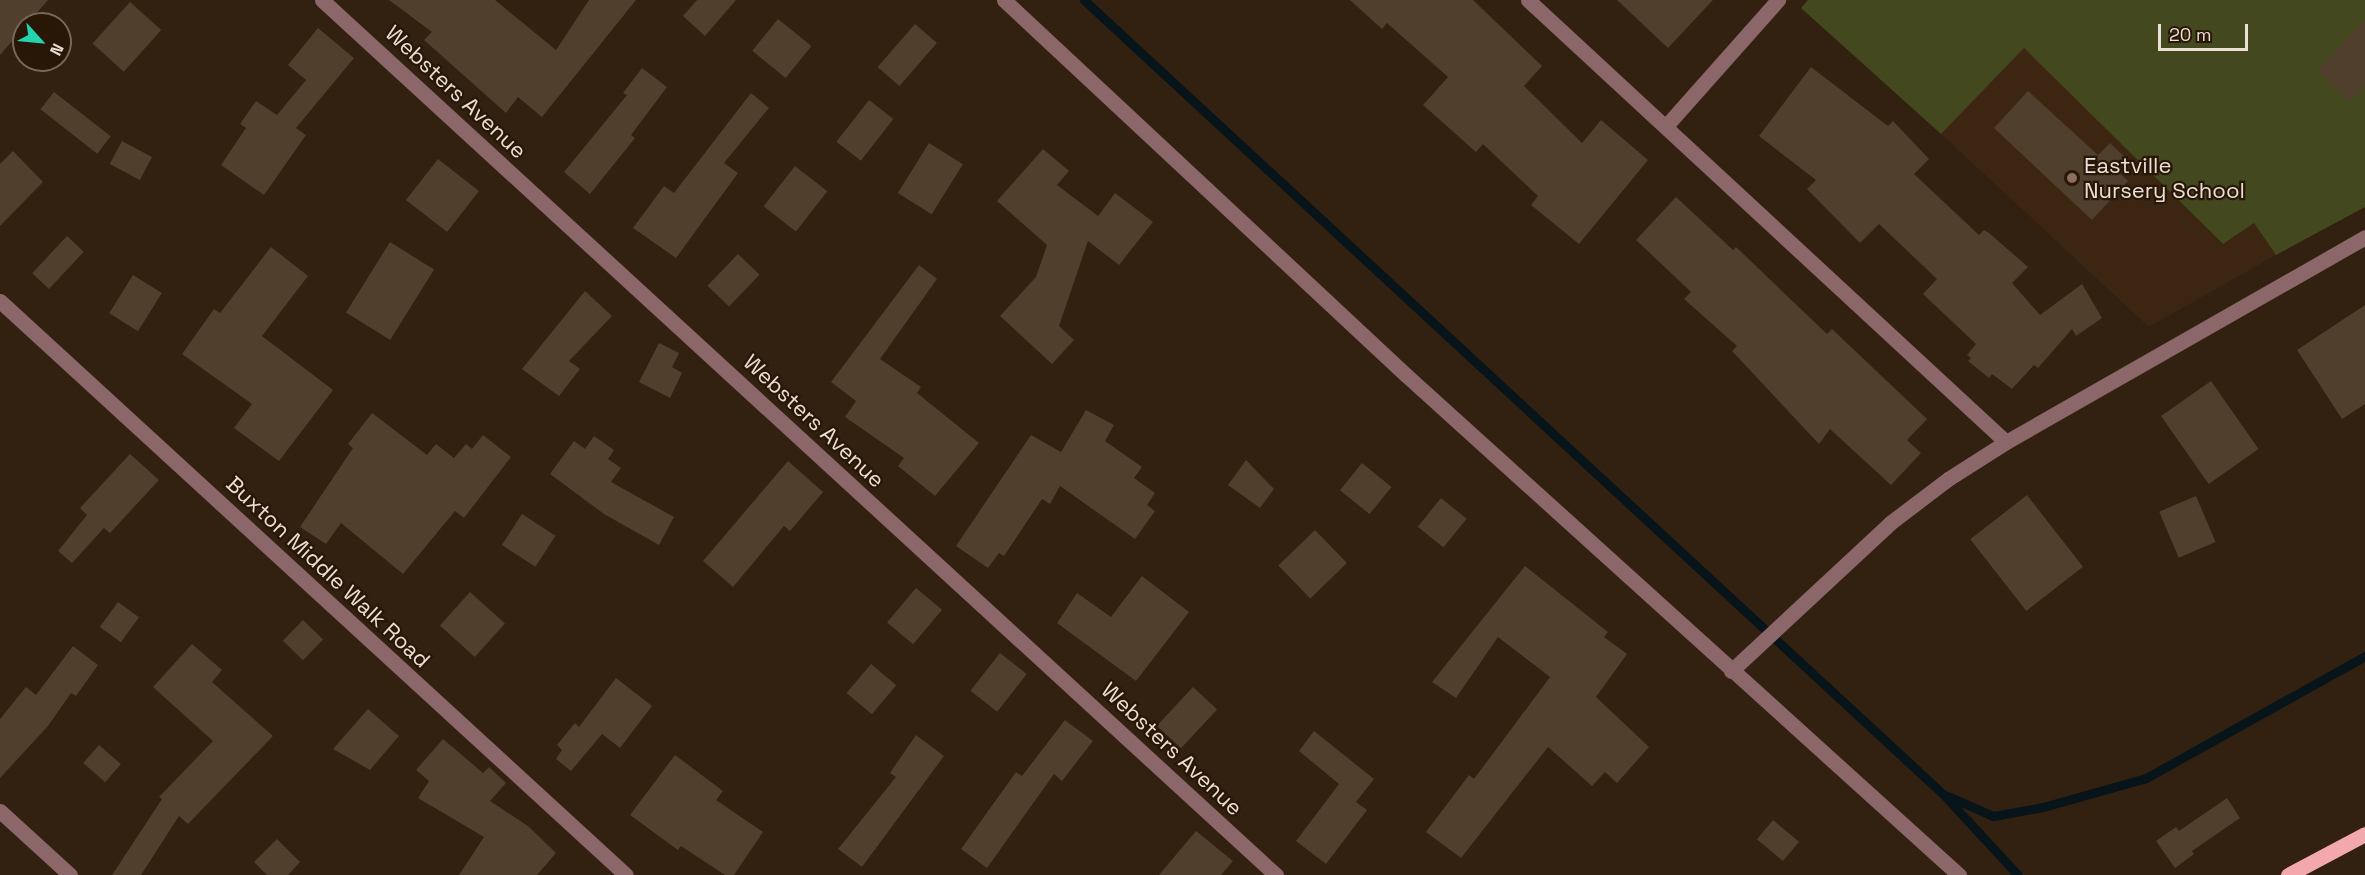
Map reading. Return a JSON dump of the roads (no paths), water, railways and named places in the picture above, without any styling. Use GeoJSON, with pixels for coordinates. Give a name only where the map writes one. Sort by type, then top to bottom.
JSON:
{"type":"FeatureCollection","features":[{"type":"Feature","properties":{"kind":"main road"},"geometry":{"type":"LineString","coordinates":[[2288,875],[2365,834]]}},
{"type":"Feature","properties":{"kind":"street","name":"Websters Avenue"},"geometry":{"type":"LineString","coordinates":[[322,0],[1276,875]]}},
{"type":"Feature","properties":{"kind":"street"},"geometry":{"type":"LineString","coordinates":[[1004,0],[1731,671],[1959,875]]}},
{"type":"Feature","properties":{"kind":"street"},"geometry":{"type":"LineString","coordinates":[[1528,0],[2006,442]]}},
{"type":"Feature","properties":{"kind":"street"},"geometry":{"type":"LineString","coordinates":[[1666,126],[1778,0]]}},
{"type":"Feature","properties":{"kind":"street"},"geometry":{"type":"LineString","coordinates":[[1731,671],[1814,591],[1890,523],[2006,442],[2365,237]]}},
{"type":"Feature","properties":{"kind":"street","name":"Buxton Middle Walk Road"},"geometry":{"type":"LineString","coordinates":[[0,301],[626,875]]}},
{"type":"Feature","properties":{"kind":"street"},"geometry":{"type":"LineString","coordinates":[[0,811],[70,875]]}},
{"type":"Feature","properties":{"kind":"waterway"},"geometry":{"type":"LineString","coordinates":[[1084,0],[1943,794],[2018,875]]}},
{"type":"Feature","properties":{"kind":"waterway"},"geometry":{"type":"LineString","coordinates":[[1948,796],[1993,816],[2043,807],[2146,778],[2365,656]]}},
{"type":"Feature","properties":{"kind":"place","name":"Eastville Nursery School"},"geometry":{"type":"Point","coordinates":[2072,178]}}]}
